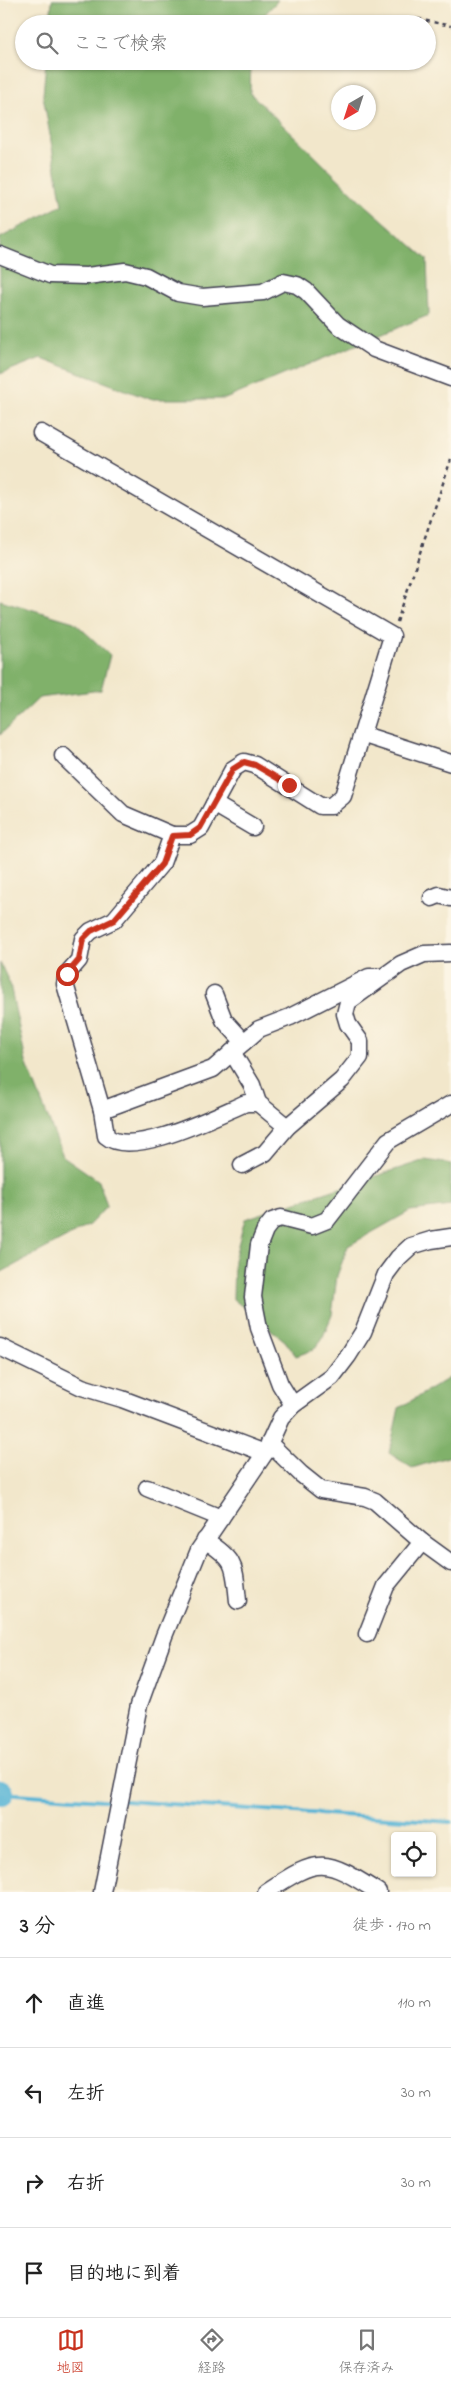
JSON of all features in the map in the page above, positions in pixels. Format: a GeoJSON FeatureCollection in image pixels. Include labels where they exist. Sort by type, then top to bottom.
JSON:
{"type":"FeatureCollection","features":[{"type":"Feature","properties":{"kind":"street"},"geometry":{"type":"LineString","coordinates":[[0,255],[50,275],[87,276],[125,271],[146,276],[178,293],[202,298],[263,292],[284,282],[297,285],[306,291],[338,325],[374,349],[451,378]]}},
{"type":"Feature","properties":{"kind":"street"},"geometry":{"type":"LineString","coordinates":[[41,433],[392,636],[364,735],[344,796],[331,806],[320,806],[255,765],[244,762],[233,769],[200,828],[190,835],[172,836],[123,814],[63,756]]}},
{"type":"Feature","properties":{"kind":"street"},"geometry":{"type":"LineString","coordinates":[[364,735],[451,763]]}},
{"type":"Feature","properties":{"kind":"street"},"geometry":{"type":"LineString","coordinates":[[214,804],[253,827]]}},
{"type":"Feature","properties":{"kind":"street"},"geometry":{"type":"LineString","coordinates":[[172,836],[162,864],[114,920],[91,931],[83,939],[79,960],[67,974],[65,984],[102,1110],[106,1136],[110,1140],[140,1142],[157,1140],[246,1103],[258,1103]]}},
{"type":"Feature","properties":{"kind":"street"},"geometry":{"type":"LineString","coordinates":[[432,898],[439,895],[451,898]]}},
{"type":"Feature","properties":{"kind":"street"},"geometry":{"type":"LineString","coordinates":[[242,1165],[265,1153],[287,1127],[342,1080],[360,1057],[360,1041],[348,1024],[345,1014],[348,1002],[401,964],[424,954],[451,953]]}},
{"type":"Feature","properties":{"kind":"street"},"geometry":{"type":"LineString","coordinates":[[102,1110],[214,1069],[259,1029],[369,977],[382,977]]}},
{"type":"Feature","properties":{"kind":"street"},"geometry":{"type":"LineString","coordinates":[[214,994],[224,1020],[238,1047],[258,1103],[287,1127]]}},
{"type":"Feature","properties":{"kind":"street"},"geometry":{"type":"LineString","coordinates":[[293,1405],[280,1384],[259,1328],[252,1297],[259,1245],[265,1230],[272,1221],[281,1218],[312,1226],[327,1220],[388,1141],[451,1104]]}},
{"type":"Feature","properties":{"kind":"street"},"geometry":{"type":"LineString","coordinates":[[102,1892],[139,1705],[164,1636],[199,1550],[267,1448],[281,1418],[293,1405],[332,1377],[348,1356],[363,1332],[386,1274],[398,1258],[411,1246],[431,1240],[451,1238]]}},
{"type":"Feature","properties":{"kind":"street"},"geometry":{"type":"LineString","coordinates":[[0,1347],[82,1387],[122,1398],[267,1448],[321,1490],[365,1496],[375,1501],[422,1542],[451,1563]]}},
{"type":"Feature","properties":{"kind":"street"},"geometry":{"type":"LineString","coordinates":[[147,1488],[221,1518]]}},
{"type":"Feature","properties":{"kind":"street"},"geometry":{"type":"LineString","coordinates":[[205,1540],[227,1554],[235,1570],[238,1601]]}},
{"type":"Feature","properties":{"kind":"street"},"geometry":{"type":"LineString","coordinates":[[366,1634],[386,1586],[422,1542]]}},
{"type":"Feature","properties":{"kind":"street"},"geometry":{"type":"LineString","coordinates":[[266,1892],[296,1872],[313,1866],[328,1866],[347,1872],[378,1892]]}},
{"type":"Feature","properties":{"kind":"path"},"geometry":{"type":"LineString","coordinates":[[436,23],[451,26]]}},
{"type":"Feature","properties":{"kind":"path"},"geometry":{"type":"LineString","coordinates":[[392,636],[451,460]]}},
{"type":"Feature","properties":{"kind":"green space"},"geometry":{"type":"Polygon","coordinates":[[[52,0],[278,0],[264,15],[51,15],[52,0]]]}},
{"type":"Feature","properties":{"kind":"green space"},"geometry":{"type":"Polygon","coordinates":[[[45,70],[251,70],[250,93],[360,200],[427,259],[429,315],[225,399],[149,399],[41,358],[0,374],[0,238],[62,205],[43,95],[45,70]]]}},
{"type":"Feature","properties":{"kind":"green space"},"geometry":{"type":"Polygon","coordinates":[[[0,600],[74,622],[110,655],[101,690],[39,698],[0,735],[0,600]]]}},
{"type":"Feature","properties":{"kind":"green space"},"geometry":{"type":"Polygon","coordinates":[[[0,963],[10,984],[26,1062],[63,1156],[99,1181],[107,1206],[89,1225],[0,1273],[0,963]]]}},
{"type":"Feature","properties":{"kind":"green space"},"geometry":{"type":"Polygon","coordinates":[[[425,1160],[451,1164],[451,1206],[410,1211],[348,1246],[337,1276],[332,1315],[322,1339],[313,1350],[296,1356],[285,1341],[233,1299],[234,1260],[245,1219],[425,1160]]]}},
{"type":"Feature","properties":{"kind":"green space"},"geometry":{"type":"Polygon","coordinates":[[[451,1377],[451,1456],[412,1468],[389,1453],[399,1408],[451,1377]]]}},
{"type":"Feature","properties":{"kind":"waterway"},"geometry":{"type":"LineString","coordinates":[[2,1793],[117,1801]]}},
{"type":"Feature","properties":{"kind":"waterway"},"geometry":{"type":"LineString","coordinates":[[124,1801],[451,1822]]}},
{"type":"Feature","properties":{"kind":"route"},"geometry":{"type":"LineString","coordinates":[[67,974],[79,960],[83,939],[91,931],[114,920],[162,864],[172,836],[190,835],[200,828],[233,769],[244,762],[255,765],[289,785]]}}]}
